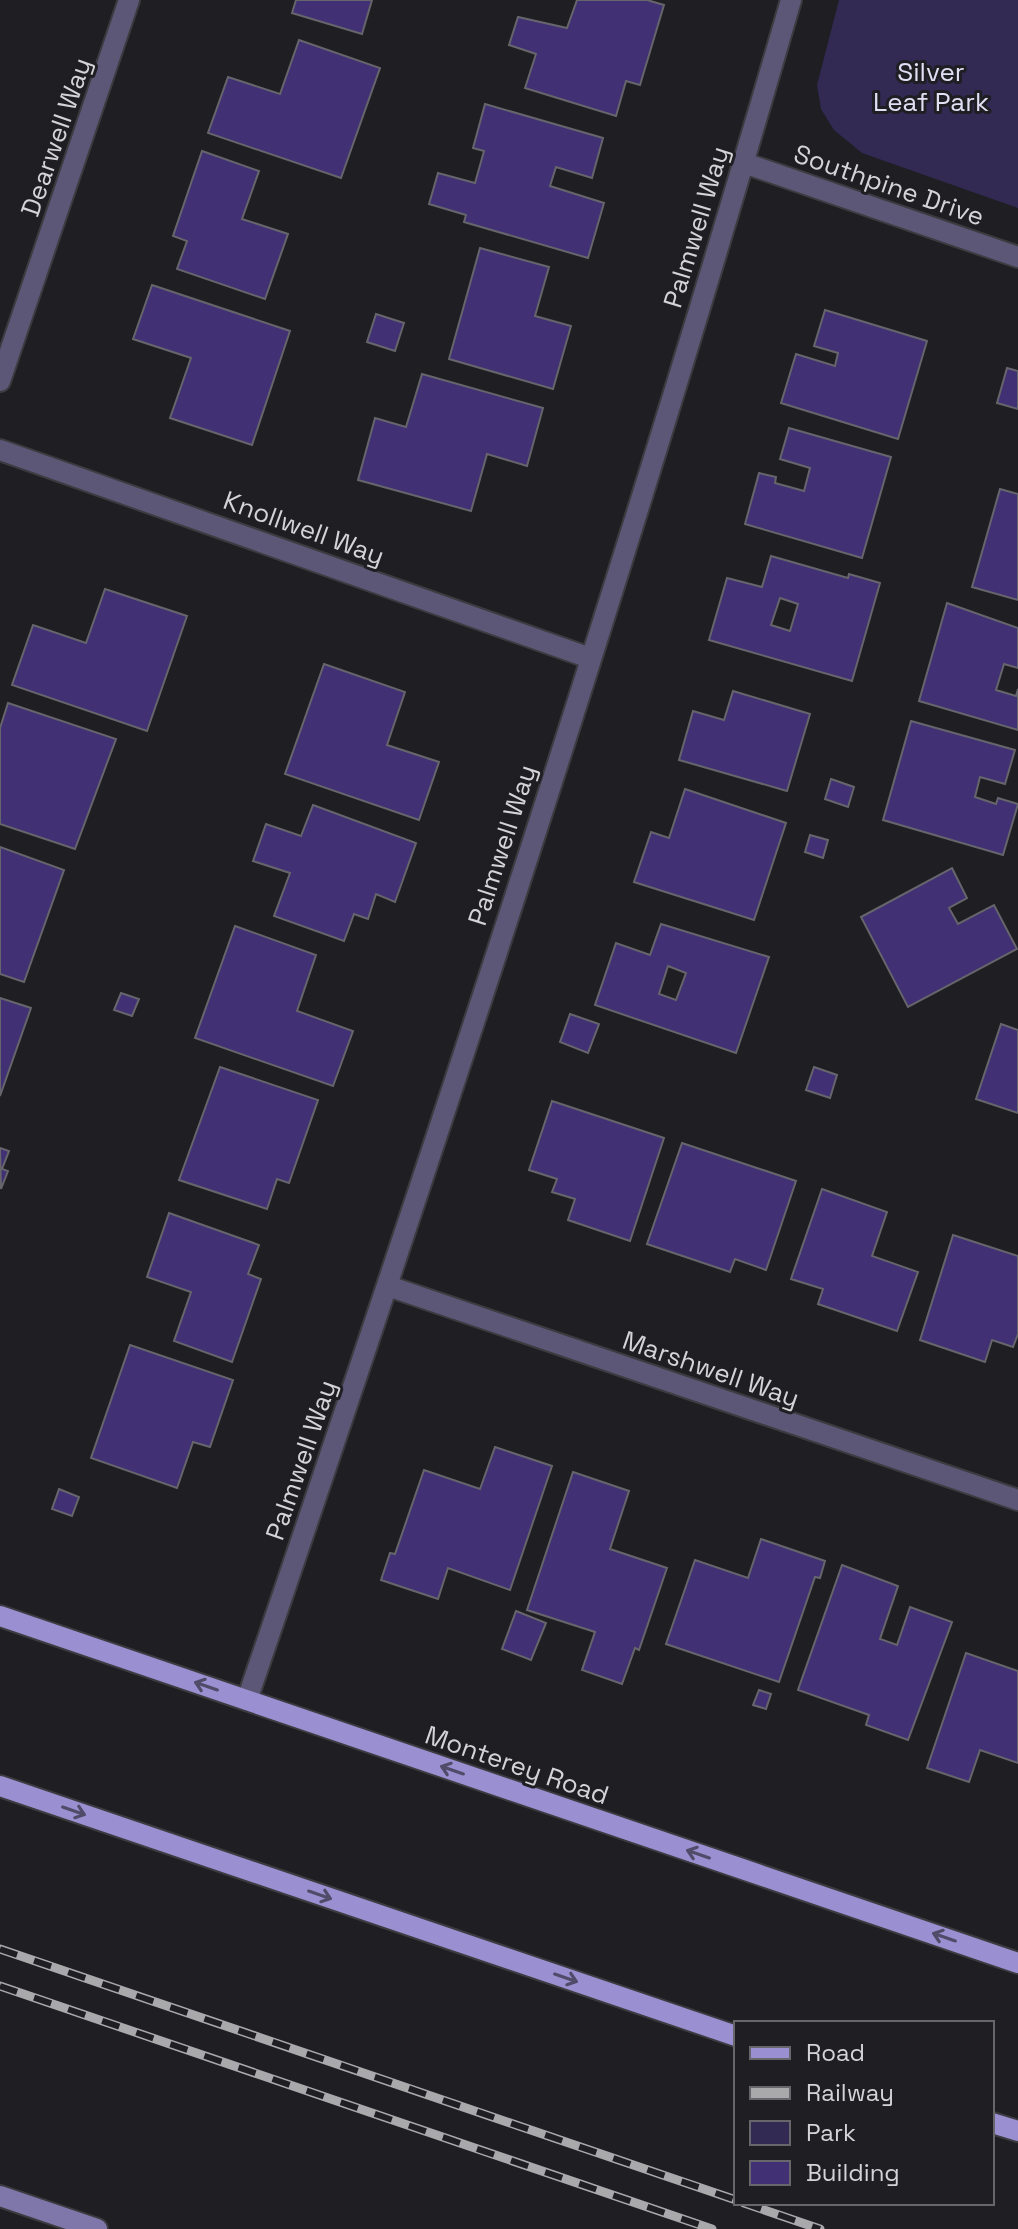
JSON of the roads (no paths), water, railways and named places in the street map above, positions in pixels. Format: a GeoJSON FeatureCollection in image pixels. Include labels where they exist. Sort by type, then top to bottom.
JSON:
{"type":"FeatureCollection","features":[{"type":"Feature","properties":{"kind":"main road","name":"Monterey Road"},"geometry":{"type":"LineString","coordinates":[[0,1616],[1018,1963]]}},
{"type":"Feature","properties":{"kind":"main road"},"geometry":{"type":"LineString","coordinates":[[0,1786],[734,2035]]}},
{"type":"Feature","properties":{"kind":"main road"},"geometry":{"type":"LineString","coordinates":[[994,2124],[1018,2131]]}},
{"type":"Feature","properties":{"kind":"main road"},"geometry":{"type":"LineString","coordinates":[[0,2196],[97,2229]]}},
{"type":"Feature","properties":{"kind":"street","name":"Dearwell Way"},"geometry":{"type":"LineString","coordinates":[[0,381],[129,0]]}},
{"type":"Feature","properties":{"kind":"street","name":"Palmwell Way"},"geometry":{"type":"LineString","coordinates":[[247,1700],[388,1286],[590,658],[744,163],[791,0]]}},
{"type":"Feature","properties":{"kind":"street","name":"Southpine Drive"},"geometry":{"type":"LineString","coordinates":[[744,163],[1018,257]]}},
{"type":"Feature","properties":{"kind":"street","name":"Knollwell Way"},"geometry":{"type":"LineString","coordinates":[[0,450],[590,658]]}},
{"type":"Feature","properties":{"kind":"street","name":"Marshwell Way"},"geometry":{"type":"LineString","coordinates":[[388,1286],[1018,1500]]}},
{"type":"Feature","properties":{"kind":"railway"},"geometry":{"type":"LineString","coordinates":[[0,1949],[734,2199]]}},
{"type":"Feature","properties":{"kind":"railway"},"geometry":{"type":"LineString","coordinates":[[0,1986],[712,2229]]}},
{"type":"Feature","properties":{"kind":"railway"},"geometry":{"type":"LineString","coordinates":[[750,2205],[820,2229]]}},
{"type":"Feature","properties":{"kind":"park label","name":"Silver Leaf Park"},"geometry":{"type":"Point","coordinates":[931,87]}}]}
